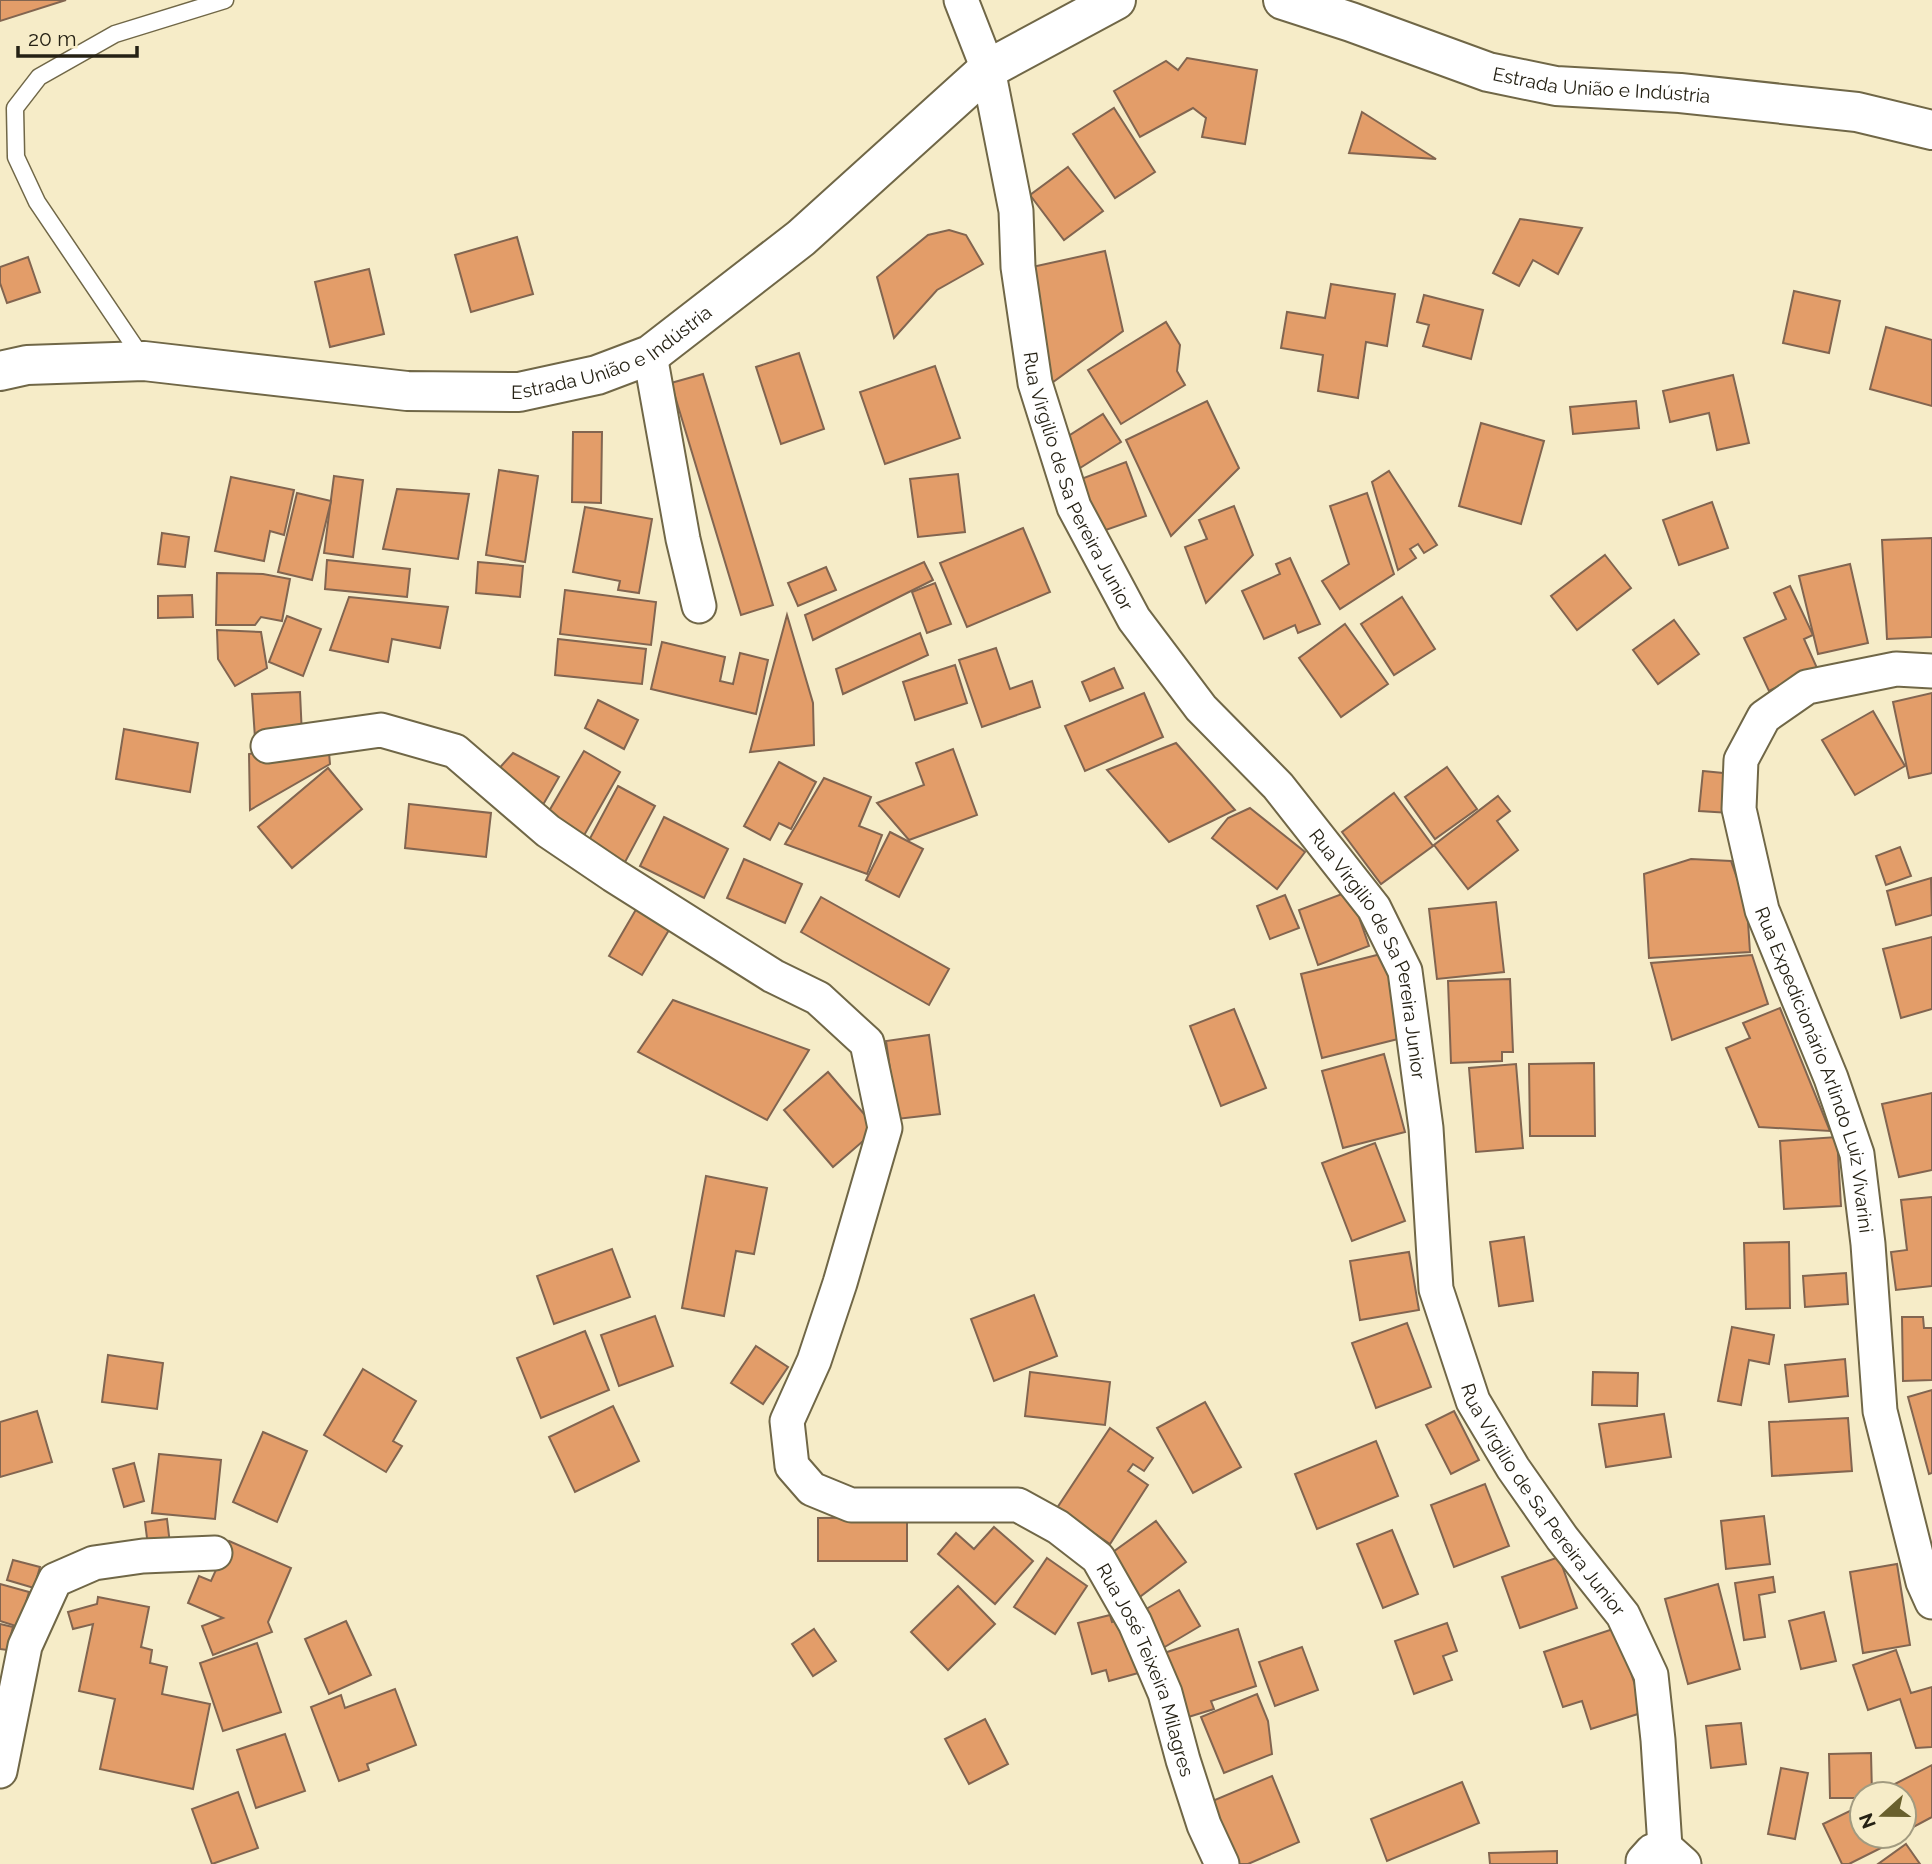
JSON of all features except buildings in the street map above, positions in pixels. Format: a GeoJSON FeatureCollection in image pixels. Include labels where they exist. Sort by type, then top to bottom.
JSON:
{"type":"FeatureCollection","features":[{"type":"Feature","properties":{"kind":"main road","name":"Estrada União e Indústria"},"geometry":{"type":"LineString","coordinates":[[0,371],[26,365],[144,361],[407,391],[519,392],[597,375],[650,355],[801,238],[988,69],[1116,0]]}},
{"type":"Feature","properties":{"kind":"main road","name":"Estrada União e Indústria"},"geometry":{"type":"LineString","coordinates":[[1283,0],[1488,72],[1556,86],[1680,93],[1857,112],[1932,130]]}},
{"type":"Feature","properties":{"kind":"street","name":"Rua Virgilio de Sa Pereira Junior"},"geometry":{"type":"LineString","coordinates":[[961,0],[988,69],[1016,211],[1018,267],[1035,383],[1074,506],[1134,619],[1201,708],[1278,786],[1374,908],[1405,971],[1426,1128],[1436,1289],[1473,1401],[1513,1468],[1555,1528],[1623,1615],[1651,1675],[1658,1740],[1664,1858]]}},
{"type":"Feature","properties":{"kind":"street"},"geometry":{"type":"LineString","coordinates":[[650,355],[683,539],[699,606]]}},
{"type":"Feature","properties":{"kind":"street","name":"Rua Expedicionário Arlindo Luiz Vivarini"},"geometry":{"type":"LineString","coordinates":[[1932,671],[1896,669],[1807,687],[1764,717],[1741,760],[1739,809],[1762,910],[1831,1078],[1857,1154],[1868,1244],[1881,1411],[1923,1582],[1932,1602]]}},
{"type":"Feature","properties":{"kind":"street","name":"Rua José Teixeira Milagres"},"geometry":{"type":"LineString","coordinates":[[268,746],[381,730],[455,751],[548,831],[773,976],[818,998],[867,1043],[885,1128],[823,1335],[787,1421],[792,1466],[812,1489],[851,1505],[1018,1505],[1058,1527],[1098,1558],[1135,1623],[1165,1693],[1204,1825],[1222,1864]]}},
{"type":"Feature","properties":{"kind":"street"},"geometry":{"type":"LineString","coordinates":[[0,1771],[25,1646],[55,1580],[94,1563],[143,1556],[215,1553]]}},
{"type":"Feature","properties":{"kind":"lane"},"geometry":{"type":"LineString","coordinates":[[144,361],[37,202],[16,158],[15,108],[39,77],[115,34],[225,0]]}}]}
